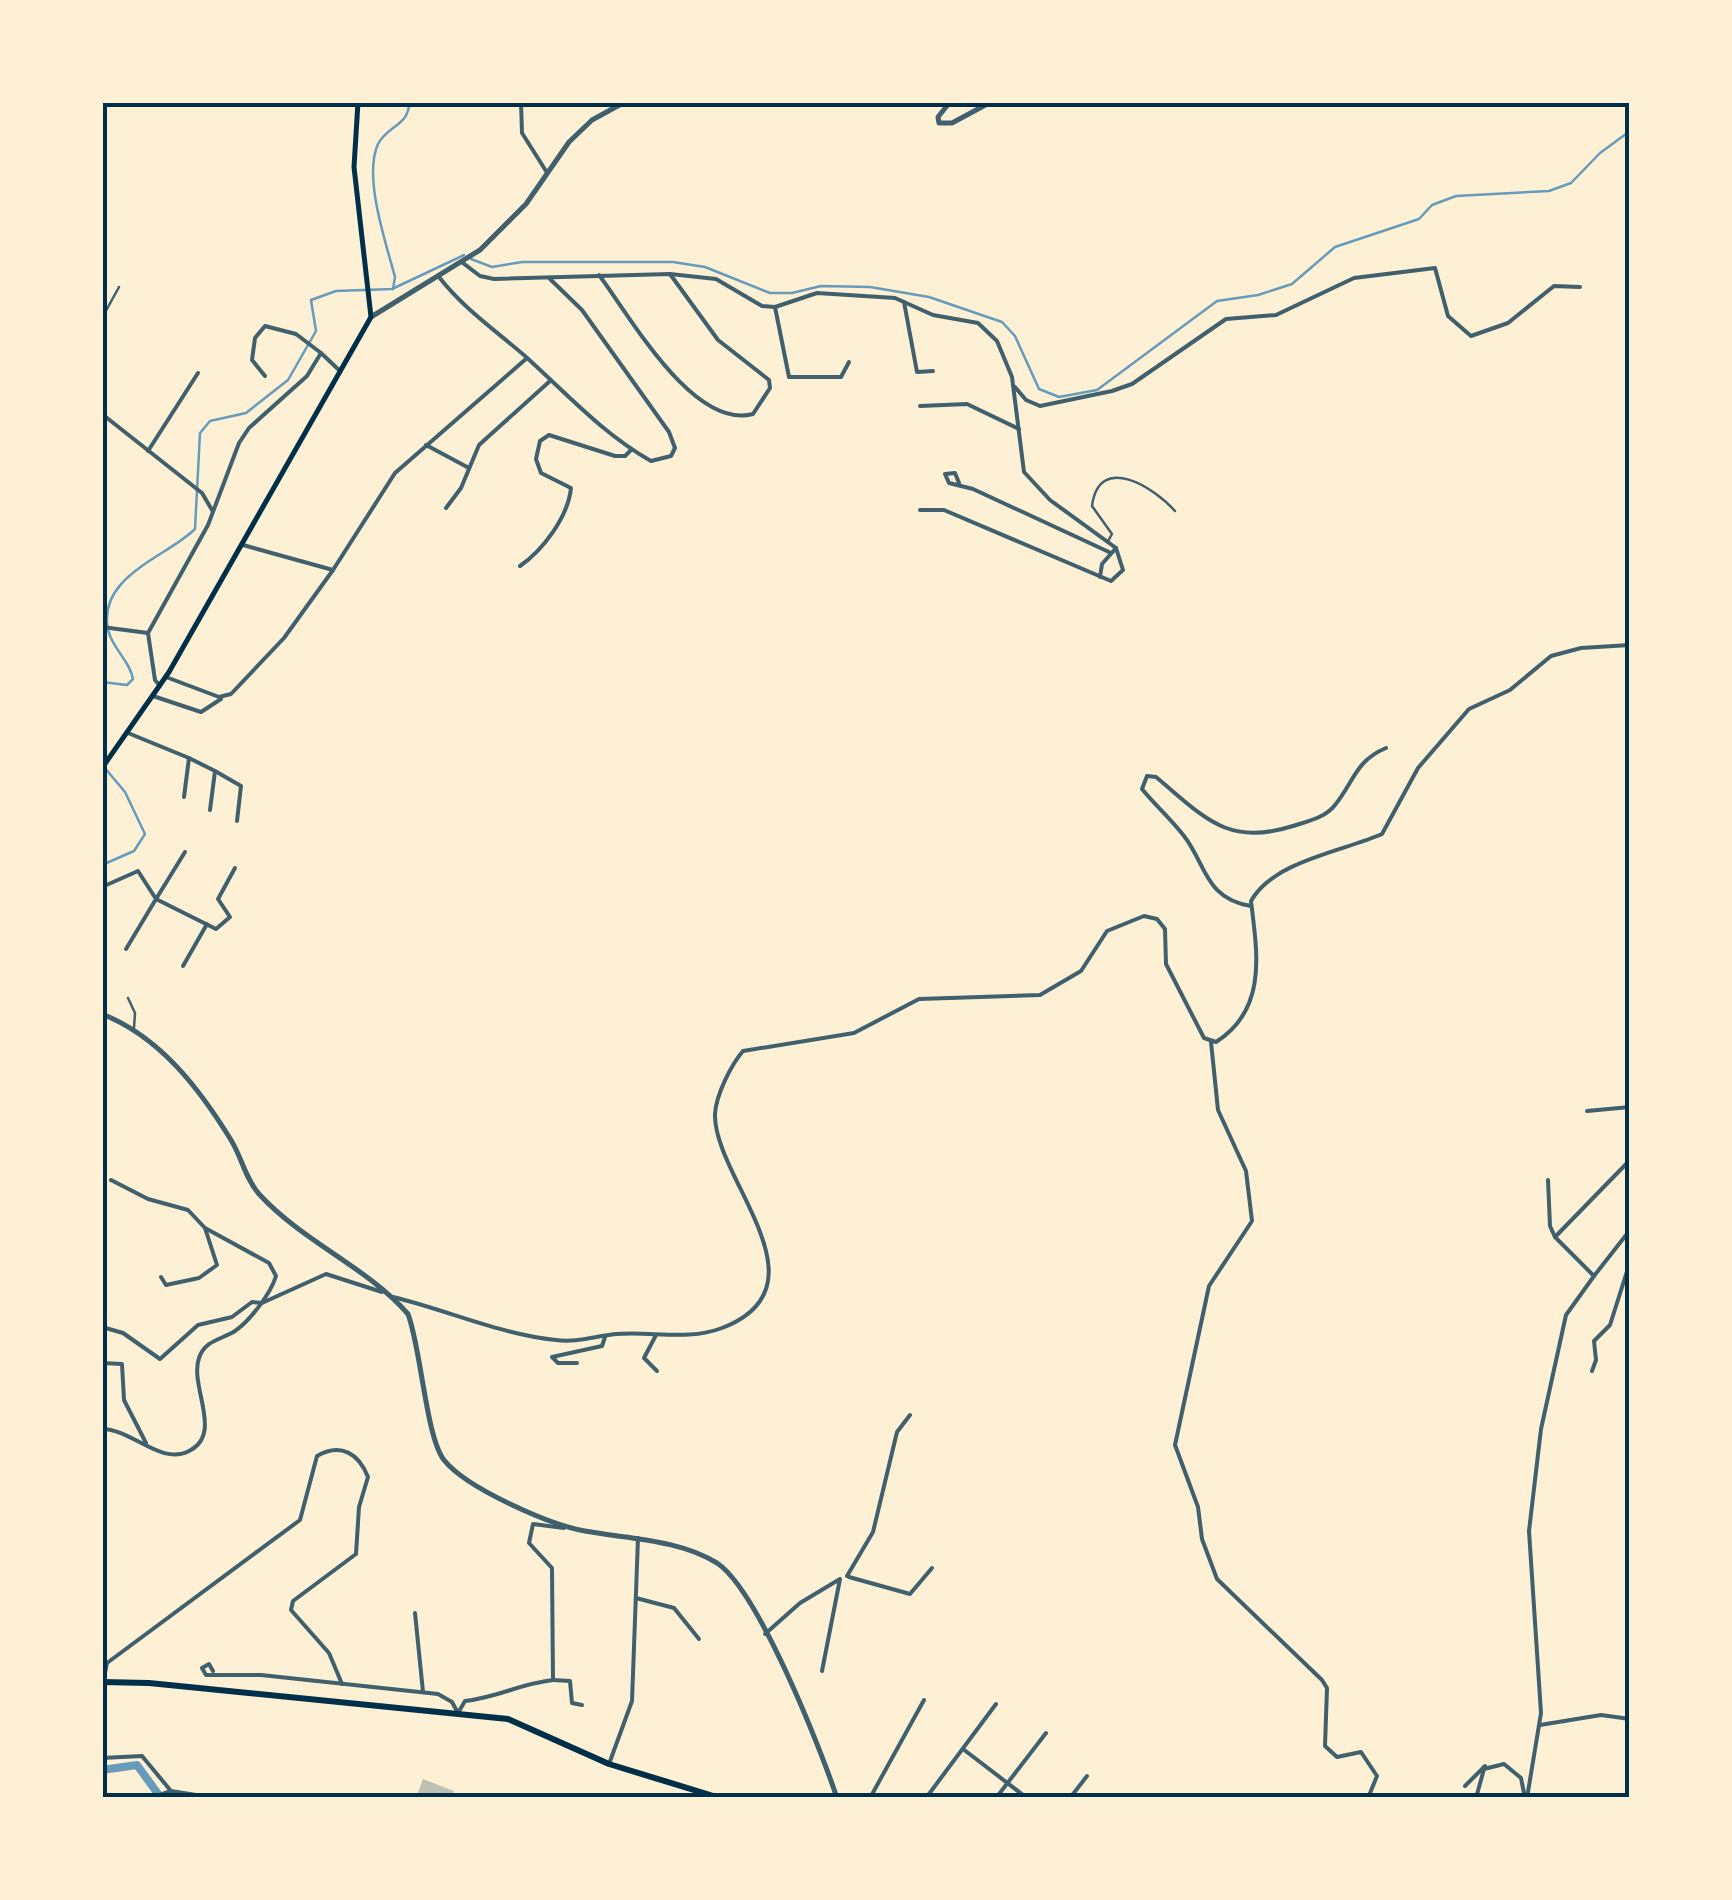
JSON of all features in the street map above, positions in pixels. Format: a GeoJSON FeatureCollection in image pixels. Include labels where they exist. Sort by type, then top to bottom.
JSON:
{"type":"FeatureCollection","features":[{"type":"Feature","properties":{"kind":"main road"},"geometry":{"type":"LineString","coordinates":[[102,768],[166,677],[371,317],[354,167],[358,102]]}},
{"type":"Feature","properties":{"kind":"main road"},"geometry":{"type":"LineString","coordinates":[[103,1682],[458,1713],[521,1723],[610,1764],[720,1798]]}},
{"type":"Feature","properties":{"kind":"street"},"geometry":{"type":"LineString","coordinates":[[521,102],[522,133],[546,171]]}},
{"type":"Feature","properties":{"kind":"street"},"geometry":{"type":"LineString","coordinates":[[371,317],[473,256],[526,204],[546,171],[592,120],[625,102]]}},
{"type":"Feature","properties":{"kind":"street"},"geometry":{"type":"LineString","coordinates":[[950,102],[938,123],[952,123],[991,102]]}},
{"type":"Feature","properties":{"kind":"street"},"geometry":{"type":"LineString","coordinates":[[464,262],[480,276],[494,279],[599,274],[670,274],[716,279],[762,306],[775,308],[817,293],[904,302],[989,330],[1015,388],[1026,400],[1040,406],[1132,384],[1226,319],[1276,315],[1354,278],[1435,268],[1448,316],[1471,336],[1508,323],[1554,286],[1580,287]]}},
{"type":"Feature","properties":{"kind":"street"},"geometry":{"type":"LineString","coordinates":[[599,274],[675,379],[726,415],[753,414],[770,388],[769,380],[718,340],[670,274]]}},
{"type":"Feature","properties":{"kind":"street"},"geometry":{"type":"LineString","coordinates":[[439,277],[460,304],[526,358],[607,434],[652,461],[663,461],[675,448],[669,432],[601,335],[550,279]]}},
{"type":"Feature","properties":{"kind":"street"},"geometry":{"type":"LineString","coordinates":[[904,302],[917,372],[933,372]]}},
{"type":"Feature","properties":{"kind":"street"},"geometry":{"type":"LineString","coordinates":[[775,308],[788,377],[841,377],[849,362]]}},
{"type":"Feature","properties":{"kind":"street"},"geometry":{"type":"LineString","coordinates":[[265,376],[252,360],[255,338],[265,326],[310,343],[342,373]]}},
{"type":"Feature","properties":{"kind":"street"},"geometry":{"type":"LineString","coordinates":[[160,686],[155,680],[148,633],[208,525],[249,428],[307,376],[322,353]]}},
{"type":"Feature","properties":{"kind":"street"},"geometry":{"type":"LineString","coordinates":[[153,696],[201,712],[227,694],[284,638],[334,570],[395,473],[526,358]]}},
{"type":"Feature","properties":{"kind":"street"},"geometry":{"type":"LineString","coordinates":[[148,451],[198,373]]}},
{"type":"Feature","properties":{"kind":"street"},"geometry":{"type":"LineString","coordinates":[[446,508],[479,446],[550,382]]}},
{"type":"Feature","properties":{"kind":"street"},"geometry":{"type":"LineString","coordinates":[[920,510],[944,510],[1111,581],[1123,570],[1116,548],[1050,500],[1024,472],[1015,388]]}},
{"type":"Feature","properties":{"kind":"street"},"geometry":{"type":"LineString","coordinates":[[920,406],[967,404],[1019,429]]}},
{"type":"Feature","properties":{"kind":"street"},"geometry":{"type":"LineString","coordinates":[[102,414],[200,491],[212,510]]}},
{"type":"Feature","properties":{"kind":"street"},"geometry":{"type":"LineString","coordinates":[[520,566],[540,552],[570,499],[571,488],[540,473],[536,459],[540,440],[549,436],[616,456],[625,456],[631,450]]}},
{"type":"Feature","properties":{"kind":"street"},"geometry":{"type":"LineString","coordinates":[[426,445],[470,468]]}},
{"type":"Feature","properties":{"kind":"street"},"geometry":{"type":"LineString","coordinates":[[958,482],[1109,552]]}},
{"type":"Feature","properties":{"kind":"street"},"geometry":{"type":"LineString","coordinates":[[242,545],[334,570]]}},
{"type":"Feature","properties":{"kind":"street"},"geometry":{"type":"LineString","coordinates":[[1100,576],[1109,552],[1116,548]]}},
{"type":"Feature","properties":{"kind":"street"},"geometry":{"type":"LineString","coordinates":[[103,627],[148,633]]}},
{"type":"Feature","properties":{"kind":"street"},"geometry":{"type":"LineString","coordinates":[[1211,1042],[1229,1032],[1252,1002],[1258,941],[1251,906],[1253,896],[1267,882],[1382,834],[1418,768],[1469,709],[1510,690],[1551,656],[1580,648],[1630,646]]}},
{"type":"Feature","properties":{"kind":"street"},"geometry":{"type":"LineString","coordinates":[[166,677],[219,697],[227,694]]}},
{"type":"Feature","properties":{"kind":"street"},"geometry":{"type":"LineString","coordinates":[[128,733],[189,758],[241,786],[237,822]]}},
{"type":"Feature","properties":{"kind":"street"},"geometry":{"type":"LineString","coordinates":[[1251,906],[1234,902],[1210,883],[1198,868],[1189,842],[1142,789],[1143,782],[1156,776],[1184,802],[1226,828],[1256,836],[1327,812],[1356,768],[1386,748]]}},
{"type":"Feature","properties":{"kind":"street"},"geometry":{"type":"LineString","coordinates":[[184,797],[189,758]]}},
{"type":"Feature","properties":{"kind":"street"},"geometry":{"type":"LineString","coordinates":[[210,810],[215,771]]}},
{"type":"Feature","properties":{"kind":"street"},"geometry":{"type":"LineString","coordinates":[[126,949],[185,852]]}},
{"type":"Feature","properties":{"kind":"street"},"geometry":{"type":"LineString","coordinates":[[102,887],[138,871],[156,898],[220,928],[230,916],[218,899],[234,868]]}},
{"type":"Feature","properties":{"kind":"street"},"geometry":{"type":"LineString","coordinates":[[102,1327],[123,1333],[160,1359],[198,1325],[232,1318],[252,1302],[258,1303],[326,1274],[440,1314],[553,1340],[690,1335],[724,1328],[756,1306],[762,1295],[767,1261],[762,1231],[716,1120],[717,1104],[743,1051],[854,1033],[919,999],[1040,994],[1080,972],[1097,939],[1107,931],[1144,916],[1157,919],[1165,929],[1166,964],[1194,1022],[1211,1042],[1218,1110],[1246,1172],[1252,1221],[1209,1286],[1175,1445],[1217,1579],[1322,1680],[1327,1688],[1325,1746],[1336,1757],[1361,1752],[1368,1756],[1377,1776],[1368,1798]]}},
{"type":"Feature","properties":{"kind":"street"},"geometry":{"type":"LineString","coordinates":[[183,966],[207,924]]}},
{"type":"Feature","properties":{"kind":"street"},"geometry":{"type":"LineString","coordinates":[[102,1014],[134,1028],[160,1049],[232,1142],[255,1190],[273,1208],[327,1254],[390,1295],[412,1326],[438,1448],[445,1461],[482,1488],[574,1528]]}},
{"type":"Feature","properties":{"kind":"street"},"geometry":{"type":"LineString","coordinates":[[1587,1110],[1630,1107]]}},
{"type":"Feature","properties":{"kind":"street"},"geometry":{"type":"LineString","coordinates":[[1555,1237],[1630,1160]]}},
{"type":"Feature","properties":{"kind":"street"},"geometry":{"type":"LineString","coordinates":[[102,1429],[122,1431],[164,1454],[191,1451],[202,1440],[206,1425],[197,1375],[199,1358],[208,1343],[237,1330],[276,1280],[272,1268],[205,1228],[188,1210],[148,1199],[112,1180]]}},
{"type":"Feature","properties":{"kind":"street"},"geometry":{"type":"LineString","coordinates":[[1548,1180],[1550,1226],[1555,1237],[1594,1276]]}},
{"type":"Feature","properties":{"kind":"street"},"geometry":{"type":"LineString","coordinates":[[160,1277],[166,1286],[210,1274],[217,1264],[205,1228]]}},
{"type":"Feature","properties":{"kind":"street"},"geometry":{"type":"LineString","coordinates":[[1526,1798],[1540,1725],[1529,1531],[1541,1430],[1566,1315],[1630,1230]]}},
{"type":"Feature","properties":{"kind":"street"},"geometry":{"type":"LineString","coordinates":[[1622,1241],[1630,1242]]}},
{"type":"Feature","properties":{"kind":"street"},"geometry":{"type":"LineString","coordinates":[[1592,1371],[1594,1341],[1610,1325],[1630,1262]]}},
{"type":"Feature","properties":{"kind":"street"},"geometry":{"type":"LineString","coordinates":[[656,1335],[644,1358],[657,1371]]}},
{"type":"Feature","properties":{"kind":"street"},"geometry":{"type":"LineString","coordinates":[[577,1362],[558,1363],[552,1356],[602,1346],[605,1337]]}},
{"type":"Feature","properties":{"kind":"street"},"geometry":{"type":"LineString","coordinates":[[102,1362],[122,1364],[124,1400],[146,1444]]}},
{"type":"Feature","properties":{"kind":"street"},"geometry":{"type":"LineString","coordinates":[[765,1634],[800,1603],[847,1576],[873,1532],[897,1432],[910,1416]]}},
{"type":"Feature","properties":{"kind":"street"},"geometry":{"type":"LineString","coordinates":[[103,1682],[107,1663],[300,1520],[318,1456],[345,1450],[355,1454],[368,1477],[359,1507],[356,1554],[293,1601],[291,1610],[329,1652],[342,1684]]}},
{"type":"Feature","properties":{"kind":"street"},"geometry":{"type":"LineString","coordinates":[[553,1680],[552,1568],[528,1543],[533,1524],[638,1538],[718,1564],[743,1592],[765,1634],[837,1798]]}},
{"type":"Feature","properties":{"kind":"street"},"geometry":{"type":"LineString","coordinates":[[610,1764],[632,1701],[638,1538]]}},
{"type":"Feature","properties":{"kind":"street"},"geometry":{"type":"LineString","coordinates":[[847,1576],[910,1594],[932,1568]]}},
{"type":"Feature","properties":{"kind":"street"},"geometry":{"type":"LineString","coordinates":[[822,1670],[840,1579]]}},
{"type":"Feature","properties":{"kind":"street"},"geometry":{"type":"LineString","coordinates":[[636,1598],[674,1608],[699,1639]]}},
{"type":"Feature","properties":{"kind":"street"},"geometry":{"type":"LineString","coordinates":[[415,1612],[423,1692]]}},
{"type":"Feature","properties":{"kind":"street"},"geometry":{"type":"LineString","coordinates":[[212,1671],[423,1692],[446,1698],[458,1713],[465,1701],[492,1700],[525,1682],[553,1680],[570,1682],[572,1703],[582,1705]]}},
{"type":"Feature","properties":{"kind":"street"},"geometry":{"type":"LineString","coordinates":[[870,1798],[924,1700]]}},
{"type":"Feature","properties":{"kind":"street"},"geometry":{"type":"LineString","coordinates":[[926,1798],[996,1704]]}},
{"type":"Feature","properties":{"kind":"street"},"geometry":{"type":"LineString","coordinates":[[1540,1725],[1601,1715],[1630,1719]]}},
{"type":"Feature","properties":{"kind":"street"},"geometry":{"type":"LineString","coordinates":[[996,1798],[1046,1733]]}},
{"type":"Feature","properties":{"kind":"street"},"geometry":{"type":"LineString","coordinates":[[964,1749],[1028,1798]]}},
{"type":"Feature","properties":{"kind":"street"},"geometry":{"type":"LineString","coordinates":[[102,1758],[142,1756],[171,1792]]}},
{"type":"Feature","properties":{"kind":"street"},"geometry":{"type":"LineString","coordinates":[[1465,1786],[1480,1766],[1504,1764],[1516,1772],[1526,1798]]}},
{"type":"Feature","properties":{"kind":"street"},"geometry":{"type":"LineString","coordinates":[[1476,1798],[1490,1765]]}},
{"type":"Feature","properties":{"kind":"street"},"geometry":{"type":"LineString","coordinates":[[1070,1798],[1087,1776]]}},
{"type":"Feature","properties":{"kind":"street"},"geometry":{"type":"LineString","coordinates":[[150,1798],[171,1792],[214,1798]]}},
{"type":"Feature","properties":{"kind":"lane"},"geometry":{"type":"LineString","coordinates":[[102,318],[119,288]]}},
{"type":"Feature","properties":{"kind":"lane"},"geometry":{"type":"LineString","coordinates":[[1108,542],[1112,534],[1092,506],[1097,489],[1112,478],[1132,478],[1176,511]]}},
{"type":"Feature","properties":{"kind":"lane"},"geometry":{"type":"LineString","coordinates":[[128,998],[135,1012],[134,1028]]}},
{"type":"Feature","properties":{"kind":"building"},"geometry":{"type":"Polygon","coordinates":[[[423,1779],[454,1791],[452,1798],[416,1798],[423,1779]]]}},
{"type":"Feature","properties":{"kind":"waterway"},"geometry":{"type":"LineString","coordinates":[[393,289],[395,277],[374,192],[374,158],[382,138],[406,116],[409,102]]}},
{"type":"Feature","properties":{"kind":"waterway"},"geometry":{"type":"LineString","coordinates":[[471,259],[492,267],[522,262],[673,262],[705,267],[770,293],[821,286],[870,287],[929,297],[1002,322],[1015,336],[1039,389],[1059,397],[1097,390],[1217,301],[1258,295],[1292,284],[1335,247],[1419,219],[1432,205],[1456,196],[1549,191],[1571,183],[1600,153],[1630,131]]}},
{"type":"Feature","properties":{"kind":"waterway"},"geometry":{"type":"LineString","coordinates":[[102,682],[127,685],[133,679],[108,630],[107,611],[113,595],[137,570],[195,529],[200,433],[210,421],[246,413],[288,380],[316,331],[311,300],[336,291],[392,289],[464,255]]}},
{"type":"Feature","properties":{"kind":"waterway"},"geometry":{"type":"LineString","coordinates":[[102,865],[134,851],[145,834],[125,792],[104,767]]}},
{"type":"Feature","properties":{"kind":"waterway"},"geometry":{"type":"LineString","coordinates":[[102,1770],[137,1765],[161,1798]]}}]}
